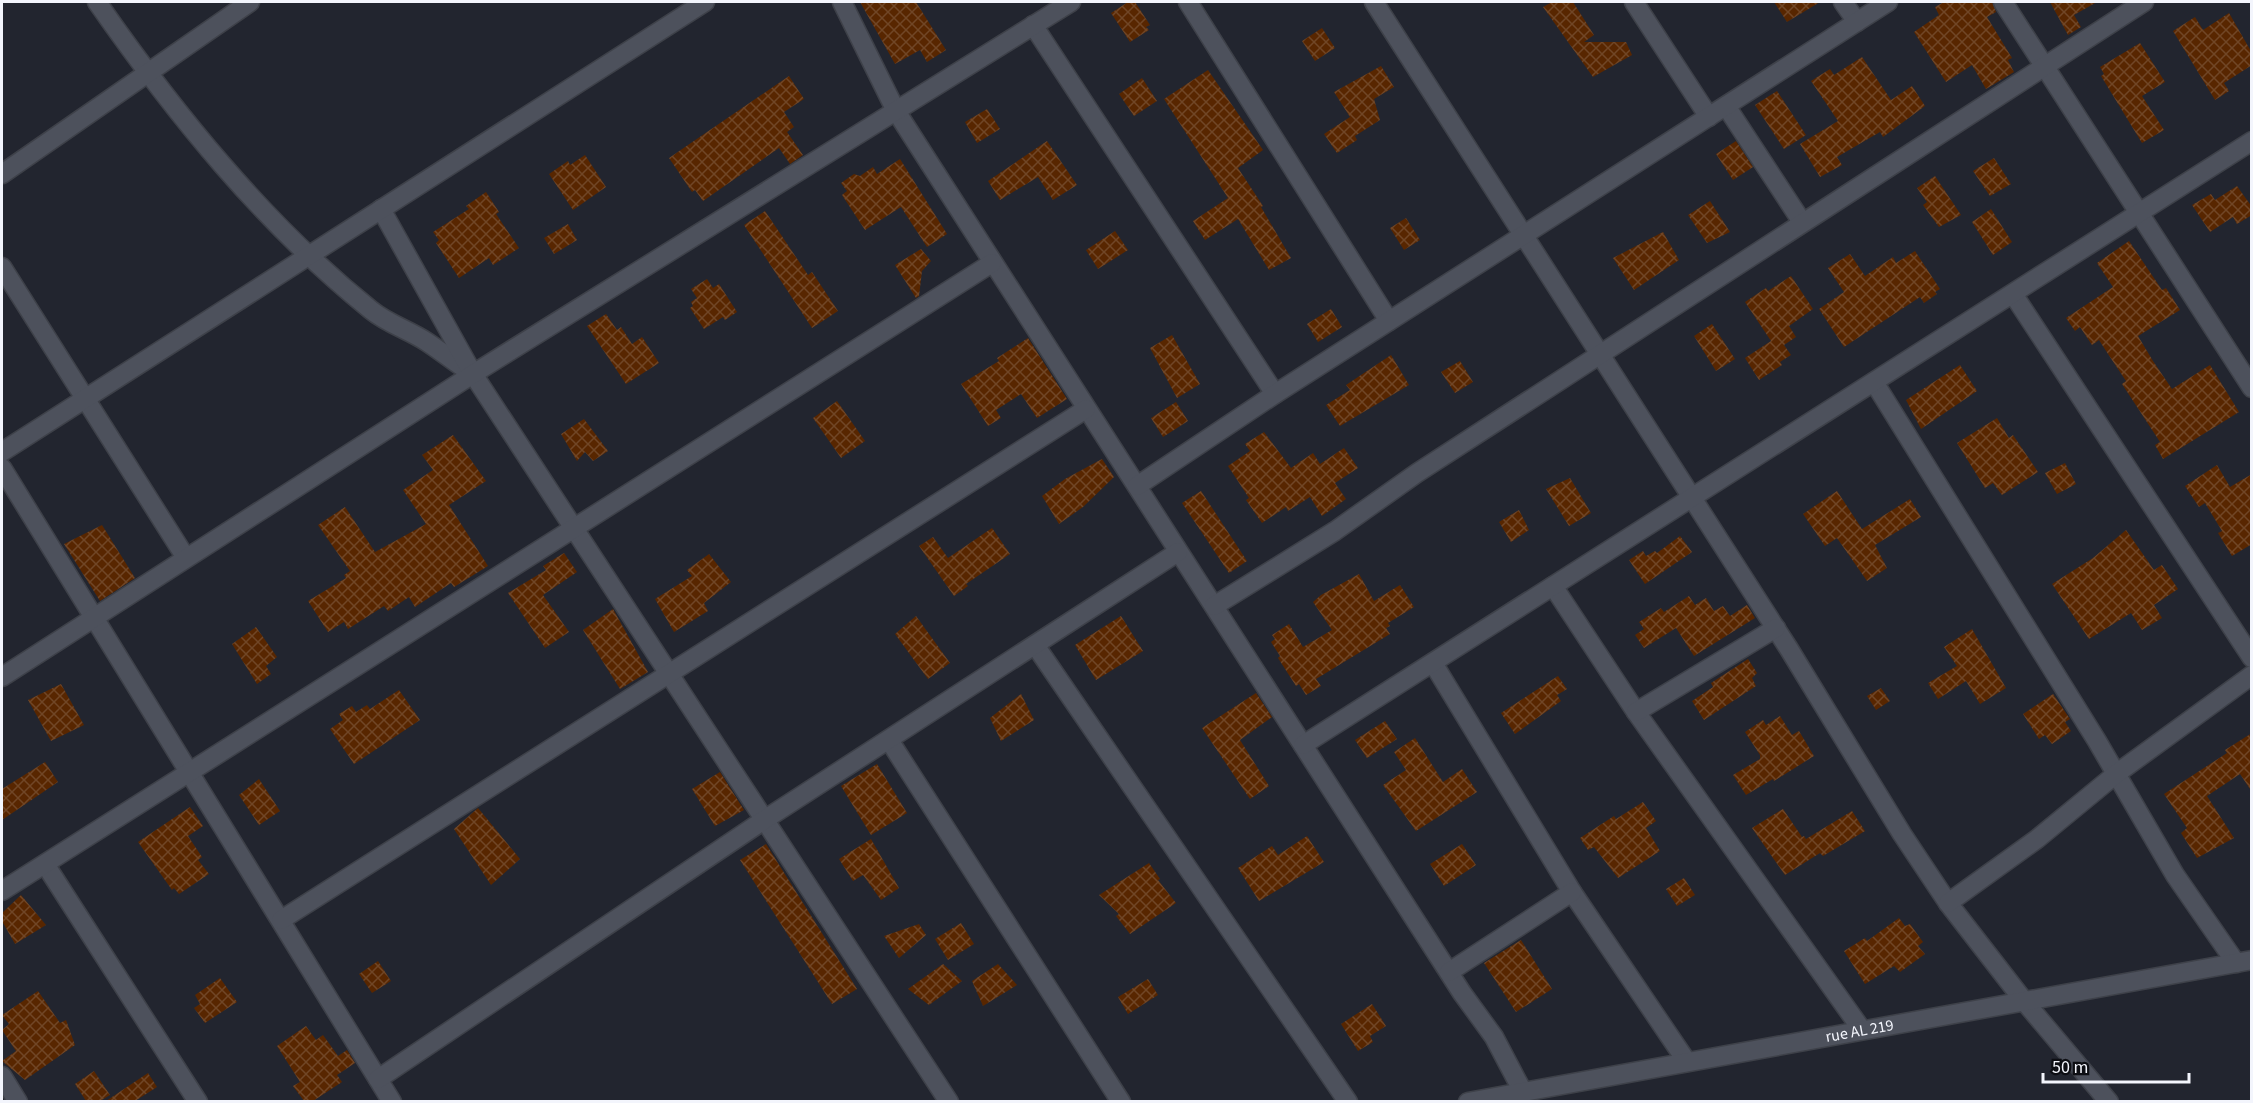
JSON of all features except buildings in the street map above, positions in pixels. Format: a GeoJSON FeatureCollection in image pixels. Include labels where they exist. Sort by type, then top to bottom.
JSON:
{"type":"FeatureCollection","features":[{"type":"Feature","properties":{"kind":"street"},"geometry":{"type":"LineString","coordinates":[[97,2],[147,73],[213,153],[309,255],[374,312],[425,340],[473,374]]}},
{"type":"Feature","properties":{"kind":"street"},"geometry":{"type":"LineString","coordinates":[[2,174],[250,2]]}},
{"type":"Feature","properties":{"kind":"street"},"geometry":{"type":"LineString","coordinates":[[2,452],[705,2]]}},
{"type":"Feature","properties":{"kind":"street"},"geometry":{"type":"LineString","coordinates":[[842,2],[896,111],[1449,972],[1494,1037],[1523,1092]]}},
{"type":"Feature","properties":{"kind":"street"},"geometry":{"type":"LineString","coordinates":[[2,677],[473,374],[1071,2]]}},
{"type":"Feature","properties":{"kind":"street"},"geometry":{"type":"LineString","coordinates":[[1188,2],[1389,321]]}},
{"type":"Feature","properties":{"kind":"street"},"geometry":{"type":"LineString","coordinates":[[1374,2],[1776,628],[1902,834],[1948,903],[2024,1001],[2109,1101]]}},
{"type":"Feature","properties":{"kind":"street"},"geometry":{"type":"LineString","coordinates":[[1634,2],[1709,117]]}},
{"type":"Feature","properties":{"kind":"street"},"geometry":{"type":"LineString","coordinates":[[1843,2],[1857,22]]}},
{"type":"Feature","properties":{"kind":"street"},"geometry":{"type":"LineString","coordinates":[[1137,486],[1275,394],[1888,2]]}},
{"type":"Feature","properties":{"kind":"street"},"geometry":{"type":"LineString","coordinates":[[2003,2],[2252,388]]}},
{"type":"Feature","properties":{"kind":"street"},"geometry":{"type":"LineString","coordinates":[[1214,606],[1335,531],[1417,473],[2144,2]]}},
{"type":"Feature","properties":{"kind":"street"},"geometry":{"type":"LineString","coordinates":[[1033,25],[1275,394]]}},
{"type":"Feature","properties":{"kind":"street"},"geometry":{"type":"LineString","coordinates":[[1726,106],[1802,222]]}},
{"type":"Feature","properties":{"kind":"street"},"geometry":{"type":"LineString","coordinates":[[1303,745],[2252,141]]}},
{"type":"Feature","properties":{"kind":"street"},"geometry":{"type":"LineString","coordinates":[[381,209],[473,374],[949,1101]]}},
{"type":"Feature","properties":{"kind":"street"},"geometry":{"type":"LineString","coordinates":[[2,891],[992,263]]}},
{"type":"Feature","properties":{"kind":"street"},"geometry":{"type":"LineString","coordinates":[[2,267],[186,558]]}},
{"type":"Feature","properties":{"kind":"street"},"geometry":{"type":"LineString","coordinates":[[2013,294],[2252,658]]}},
{"type":"Feature","properties":{"kind":"street"},"geometry":{"type":"LineString","coordinates":[[1874,382],[2116,774],[2175,875],[2244,962]]}},
{"type":"Feature","properties":{"kind":"street"},"geometry":{"type":"LineString","coordinates":[[281,920],[1086,409]]}},
{"type":"Feature","properties":{"kind":"street"},"geometry":{"type":"LineString","coordinates":[[2,468],[392,1101]]}},
{"type":"Feature","properties":{"kind":"street"},"geometry":{"type":"LineString","coordinates":[[378,1078],[764,820],[1178,552]]}},
{"type":"Feature","properties":{"kind":"street"},"geometry":{"type":"LineString","coordinates":[[1553,586],[1636,712],[1862,1030]]}},
{"type":"Feature","properties":{"kind":"street"},"geometry":{"type":"LineString","coordinates":[[1636,712],[1776,628]]}},
{"type":"Feature","properties":{"kind":"street"},"geometry":{"type":"LineString","coordinates":[[1035,645],[1348,1101]]}},
{"type":"Feature","properties":{"kind":"street"},"geometry":{"type":"LineString","coordinates":[[1432,663],[1572,892],[1687,1062]]}},
{"type":"Feature","properties":{"kind":"street"},"geometry":{"type":"LineString","coordinates":[[1948,903],[2037,839],[2116,774],[2252,675]]}},
{"type":"Feature","properties":{"kind":"street"},"geometry":{"type":"LineString","coordinates":[[889,740],[1121,1101]]}},
{"type":"Feature","properties":{"kind":"street"},"geometry":{"type":"LineString","coordinates":[[45,864],[198,1101]]}},
{"type":"Feature","properties":{"kind":"street"},"geometry":{"type":"LineString","coordinates":[[1449,972],[1572,892]]}},
{"type":"Feature","properties":{"kind":"street","name":"rue AL 219"},"geometry":{"type":"LineString","coordinates":[[1468,1101],[2244,962]]}},
{"type":"Feature","properties":{"kind":"street"},"geometry":{"type":"LineString","coordinates":[[2,1076],[18,1101]]}}]}
